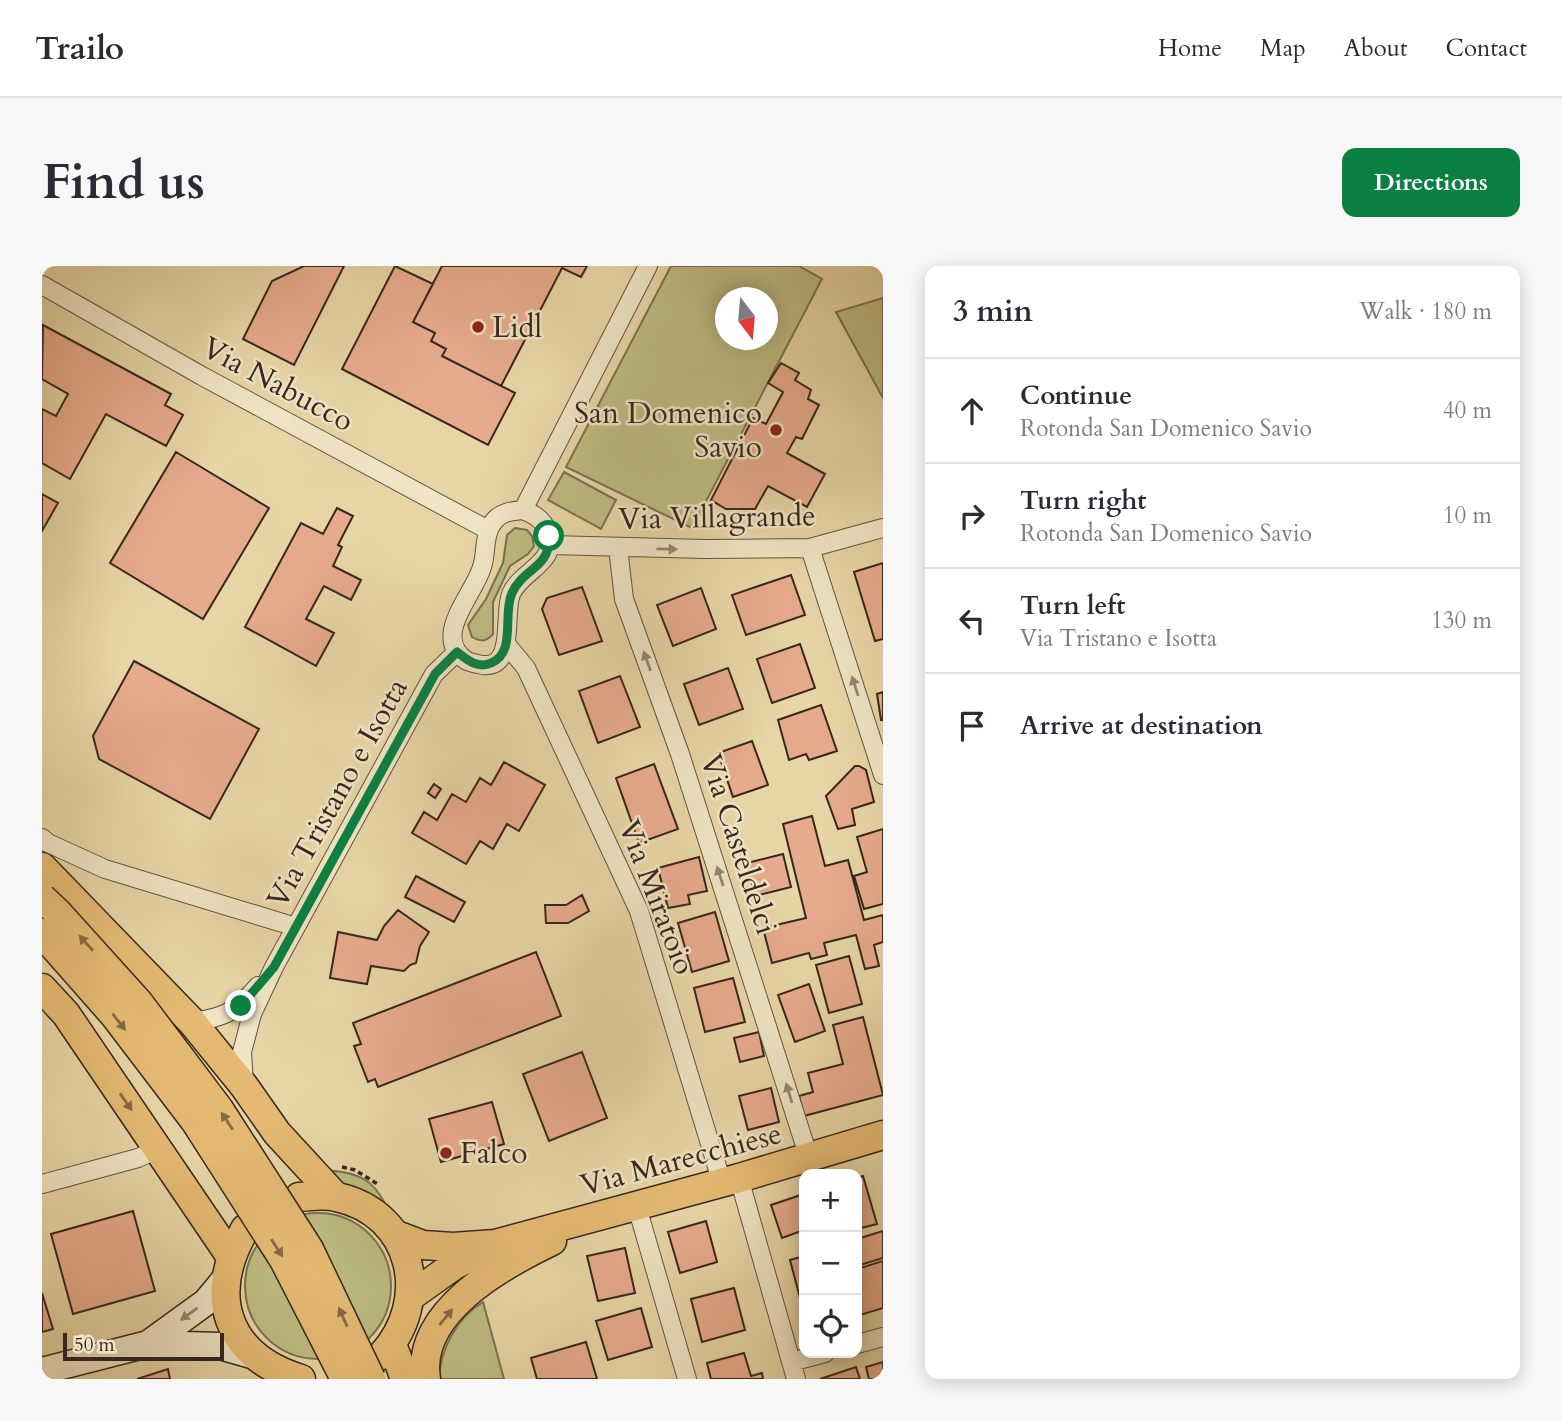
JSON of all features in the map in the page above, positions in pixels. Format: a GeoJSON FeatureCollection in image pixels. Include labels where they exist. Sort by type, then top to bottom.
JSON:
{"type":"FeatureCollection","features":[{"type":"Feature","properties":{"kind":"main road"},"geometry":{"type":"LineString","coordinates":[[42,867],[192,1021],[244,1086],[277,1133],[336,1197]]}},
{"type":"Feature","properties":{"kind":"main road"},"geometry":{"type":"LineString","coordinates":[[42,898],[139,1003],[219,1109],[382,1359],[405,1379]]}},
{"type":"Feature","properties":{"kind":"main road"},"geometry":{"type":"LineString","coordinates":[[42,933],[115,1016],[195,1121],[284,1260],[345,1379]]}},
{"type":"Feature","properties":{"kind":"main road"},"geometry":{"type":"LineString","coordinates":[[42,988],[66,1014],[158,1149],[228,1268],[226,1299],[238,1338],[246,1349],[279,1371]]}},
{"type":"Feature","properties":{"kind":"main road","name":"Via Marecchiese"},"geometry":{"type":"LineString","coordinates":[[394,1234],[423,1245],[453,1247],[495,1244],[731,1181],[883,1135]]}},
{"type":"Feature","properties":{"kind":"main road"},"geometry":{"type":"LineString","coordinates":[[299,1197],[336,1197],[369,1210],[394,1234],[407,1261],[411,1296],[401,1331],[382,1359]]}},
{"type":"Feature","properties":{"kind":"main road"},"geometry":{"type":"LineString","coordinates":[[426,1379],[424,1369],[429,1344],[443,1317],[478,1284],[514,1260],[607,1214]]}},
{"type":"Feature","properties":{"kind":"main road"},"geometry":{"type":"LineString","coordinates":[[148,1344],[206,1302],[228,1268],[245,1229]]}},
{"type":"Feature","properties":{"kind":"main road","name":"Via Marecchiese"},"geometry":{"type":"LineString","coordinates":[[411,1296],[453,1266],[495,1244]]}},
{"type":"Feature","properties":{"kind":"main road"},"geometry":{"type":"LineString","coordinates":[[42,1371],[148,1344],[220,1346],[279,1371]]}},
{"type":"Feature","properties":{"kind":"street"},"geometry":{"type":"LineString","coordinates":[[523,510],[648,266]]}},
{"type":"Feature","properties":{"kind":"street","name":"Via Nabucco"},"geometry":{"type":"LineString","coordinates":[[42,285],[202,376],[488,530]]}},
{"type":"Feature","properties":{"kind":"street"},"geometry":{"type":"LineString","coordinates":[[523,510],[540,519],[546,527],[550,545],[547,555],[541,564],[519,582],[511,594],[506,615],[507,645],[499,659],[487,665],[469,663],[457,652],[452,639],[453,625],[483,566],[488,530],[502,514],[523,510]]}},
{"type":"Feature","properties":{"kind":"street","name":"Via Villagrande"},"geometry":{"type":"LineString","coordinates":[[550,545],[618,548],[810,548],[883,528]]}},
{"type":"Feature","properties":{"kind":"street","name":"Via Casteldelci"},"geometry":{"type":"LineString","coordinates":[[618,548],[624,599],[680,754],[809,1158]]}},
{"type":"Feature","properties":{"kind":"street"},"geometry":{"type":"LineString","coordinates":[[810,548],[883,775]]}},
{"type":"Feature","properties":{"kind":"street","name":"Via Miratoio"},"geometry":{"type":"LineString","coordinates":[[507,645],[526,668],[639,911],[793,1371]]}},
{"type":"Feature","properties":{"kind":"street","name":"Via Tristano e Isotta"},"geometry":{"type":"LineString","coordinates":[[244,1086],[242,1052],[252,1014],[274,967],[435,674],[457,652]]}},
{"type":"Feature","properties":{"kind":"street"},"geometry":{"type":"LineString","coordinates":[[42,838],[104,869],[296,927]]}},
{"type":"Feature","properties":{"kind":"street","name":"Via Tristano e Isotta"},"geometry":{"type":"LineString","coordinates":[[192,1021],[225,1015],[241,1006],[274,967]]}},
{"type":"Feature","properties":{"kind":"street"},"geometry":{"type":"LineString","coordinates":[[42,1184],[138,1158],[158,1149]]}},
{"type":"Feature","properties":{"kind":"street"},"geometry":{"type":"LineString","coordinates":[[637,1206],[687,1379]]}},
{"type":"Feature","properties":{"kind":"street"},"geometry":{"type":"LineString","coordinates":[[862,1343],[883,1337]]}},
{"type":"Feature","properties":{"kind":"street"},"geometry":{"type":"LineString","coordinates":[[793,1371],[816,1358]]}},
{"type":"Feature","properties":{"kind":"path"},"geometry":{"type":"LineString","coordinates":[[337,1166],[355,1170],[380,1186]]}},
{"type":"Feature","properties":{"kind":"shaded area"},"geometry":{"type":"Polygon","coordinates":[[[671,266],[799,266],[822,279],[692,528],[566,467],[671,266]]]}},
{"type":"Feature","properties":{"kind":"shaded area"},"geometry":{"type":"Polygon","coordinates":[[[883,298],[883,398],[836,312],[883,298]]]}},
{"type":"Feature","properties":{"kind":"shaded area"},"geometry":{"type":"Polygon","coordinates":[[[564,472],[616,500],[601,529],[548,500],[564,472]]]}},
{"type":"Feature","properties":{"kind":"shaded area"},"geometry":{"type":"Polygon","coordinates":[[[515,528],[527,530],[532,536],[534,546],[528,554],[510,566],[493,602],[493,634],[486,640],[478,640],[472,637],[468,625],[486,599],[503,563],[507,535],[515,528]]]}},
{"type":"Feature","properties":{"kind":"shaded area"},"geometry":{"type":"Polygon","coordinates":[[[323,1170],[349,1173],[367,1181],[381,1196],[392,1219],[323,1170]]]}},
{"type":"Feature","properties":{"kind":"shaded area"},"geometry":{"type":"Polygon","coordinates":[[[318,1213],[346,1218],[370,1234],[386,1258],[391,1286],[386,1314],[370,1338],[346,1354],[318,1359],[290,1354],[266,1338],[250,1314],[245,1286],[250,1258],[266,1234],[290,1218],[318,1213]]]}},
{"type":"Feature","properties":{"kind":"shaded area"},"geometry":{"type":"Polygon","coordinates":[[[483,1302],[504,1379],[439,1379],[443,1357],[452,1335],[465,1317],[483,1302]]]}},
{"type":"Feature","properties":{"kind":"building"},"geometry":{"type":"Polygon","coordinates":[[[304,266],[344,266],[294,365],[243,339],[272,281],[304,266]]]}},
{"type":"Feature","properties":{"kind":"building"},"geometry":{"type":"Polygon","coordinates":[[[395,266],[433,284],[413,322],[435,333],[431,341],[446,349],[442,356],[515,393],[488,445],[342,369],[395,266]]]}},
{"type":"Feature","properties":{"kind":"building","name":"Lidl"},"geometry":{"type":"Polygon","coordinates":[[[442,266],[587,266],[581,277],[562,268],[501,386],[442,356],[446,349],[431,341],[435,333],[413,322],[442,266]]]}},
{"type":"Feature","properties":{"kind":"building"},"geometry":{"type":"Polygon","coordinates":[[[43,325],[171,394],[165,405],[183,415],[166,446],[106,414],[70,479],[42,463],[42,409],[56,416],[68,394],[42,379],[43,325]]]}},
{"type":"Feature","properties":{"kind":"building","name":"San Domenico Savio"},"geometry":{"type":"Polygon","coordinates":[[[781,363],[799,373],[795,380],[811,390],[808,399],[819,405],[802,439],[796,437],[787,453],[825,474],[807,507],[768,486],[755,509],[726,509],[711,500],[753,418],[766,424],[783,392],[768,383],[781,363]]]}},
{"type":"Feature","properties":{"kind":"building"},"geometry":{"type":"Polygon","coordinates":[[[176,452],[269,508],[203,619],[110,563],[176,452]]]}},
{"type":"Feature","properties":{"kind":"building"},"geometry":{"type":"Polygon","coordinates":[[[42,494],[58,503],[42,531],[42,494]]]}},
{"type":"Feature","properties":{"kind":"building"},"geometry":{"type":"Polygon","coordinates":[[[337,508],[353,516],[338,545],[342,547],[333,566],[361,580],[351,600],[324,586],[306,619],[334,633],[316,666],[245,627],[301,523],[323,534],[337,508]]]}},
{"type":"Feature","properties":{"kind":"building"},"geometry":{"type":"Polygon","coordinates":[[[883,563],[883,639],[875,641],[854,572],[883,563]]]}},
{"type":"Feature","properties":{"kind":"building"},"geometry":{"type":"Polygon","coordinates":[[[791,575],[805,615],[746,635],[732,595],[791,575]]]}},
{"type":"Feature","properties":{"kind":"building"},"geometry":{"type":"Polygon","coordinates":[[[582,587],[602,641],[559,655],[542,609],[547,598],[582,587]]]}},
{"type":"Feature","properties":{"kind":"building"},"geometry":{"type":"Polygon","coordinates":[[[701,588],[716,629],[673,646],[657,605],[701,588]]]}},
{"type":"Feature","properties":{"kind":"building"},"geometry":{"type":"Polygon","coordinates":[[[800,644],[815,688],[772,703],[757,659],[800,644]]]}},
{"type":"Feature","properties":{"kind":"building"},"geometry":{"type":"Polygon","coordinates":[[[134,661],[259,729],[210,819],[99,759],[93,736],[134,661]]]}},
{"type":"Feature","properties":{"kind":"building"},"geometry":{"type":"Polygon","coordinates":[[[728,668],[743,709],[699,725],[684,684],[728,668]]]}},
{"type":"Feature","properties":{"kind":"building"},"geometry":{"type":"Polygon","coordinates":[[[620,676],[640,727],[598,743],[579,691],[620,676]]]}},
{"type":"Feature","properties":{"kind":"building"},"geometry":{"type":"Polygon","coordinates":[[[883,692],[883,720],[881,720],[877,694],[883,692]]]}},
{"type":"Feature","properties":{"kind":"building"},"geometry":{"type":"Polygon","coordinates":[[[821,705],[837,751],[809,760],[806,754],[789,760],[778,720],[821,705]]]}},
{"type":"Feature","properties":{"kind":"building"},"geometry":{"type":"Polygon","coordinates":[[[752,741],[768,785],[733,797],[718,753],[752,741]]]}},
{"type":"Feature","properties":{"kind":"building"},"geometry":{"type":"Polygon","coordinates":[[[504,762],[545,785],[519,831],[507,824],[493,849],[480,841],[466,864],[412,833],[424,812],[437,820],[452,794],[466,802],[480,778],[491,785],[504,762]]]}},
{"type":"Feature","properties":{"kind":"building"},"geometry":{"type":"Polygon","coordinates":[[[654,764],[678,829],[639,843],[616,778],[654,764]]]}},
{"type":"Feature","properties":{"kind":"building"},"geometry":{"type":"Polygon","coordinates":[[[855,766],[866,770],[874,802],[852,809],[855,825],[838,829],[826,796],[855,766]]]}},
{"type":"Feature","properties":{"kind":"building"},"geometry":{"type":"Polygon","coordinates":[[[434,784],[441,789],[435,798],[428,793],[434,784]]]}},
{"type":"Feature","properties":{"kind":"building"},"geometry":{"type":"Polygon","coordinates":[[[812,816],[825,866],[848,860],[864,920],[883,915],[883,942],[874,945],[879,966],[865,969],[856,935],[824,943],[827,955],[811,959],[809,953],[772,963],[763,928],[806,918],[783,824],[812,816]]]}},
{"type":"Feature","properties":{"kind":"building"},"geometry":{"type":"Polygon","coordinates":[[[883,829],[883,904],[864,909],[854,876],[867,872],[857,837],[883,829]]]}},
{"type":"Feature","properties":{"kind":"building"},"geometry":{"type":"Polygon","coordinates":[[[783,854],[791,887],[755,896],[747,863],[783,854]]]}},
{"type":"Feature","properties":{"kind":"building"},"geometry":{"type":"Polygon","coordinates":[[[699,857],[707,891],[688,895],[690,904],[668,908],[658,868],[699,857]]]}},
{"type":"Feature","properties":{"kind":"building"},"geometry":{"type":"Polygon","coordinates":[[[416,876],[465,902],[454,922],[405,897],[416,876]]]}},
{"type":"Feature","properties":{"kind":"building"},"geometry":{"type":"Polygon","coordinates":[[[582,895],[589,911],[568,923],[546,923],[545,905],[566,905],[582,895]]]}},
{"type":"Feature","properties":{"kind":"building"},"geometry":{"type":"Polygon","coordinates":[[[398,910],[429,932],[420,946],[416,963],[404,971],[371,966],[367,984],[330,978],[338,932],[377,940],[384,926],[398,910]]]}},
{"type":"Feature","properties":{"kind":"building"},"geometry":{"type":"Polygon","coordinates":[[[715,912],[729,961],[692,972],[678,923],[715,912]]]}},
{"type":"Feature","properties":{"kind":"building"},"geometry":{"type":"Polygon","coordinates":[[[536,952],[561,1016],[378,1087],[375,1079],[368,1082],[354,1046],[361,1044],[353,1023],[536,952]]]}},
{"type":"Feature","properties":{"kind":"building"},"geometry":{"type":"Polygon","coordinates":[[[849,956],[862,1004],[829,1013],[816,965],[849,956]]]}},
{"type":"Feature","properties":{"kind":"building"},"geometry":{"type":"Polygon","coordinates":[[[733,978],[745,1022],[705,1032],[694,988],[733,978]]]}},
{"type":"Feature","properties":{"kind":"building"},"geometry":{"type":"Polygon","coordinates":[[[809,984],[825,1031],[795,1042],[778,995],[809,984]]]}},
{"type":"Feature","properties":{"kind":"building"},"geometry":{"type":"Polygon","coordinates":[[[863,1017],[883,1095],[804,1116],[799,1096],[813,1092],[808,1073],[843,1064],[833,1025],[863,1017]]]}},
{"type":"Feature","properties":{"kind":"building"},"geometry":{"type":"Polygon","coordinates":[[[759,1032],[764,1056],[740,1062],[734,1038],[759,1032]]]}},
{"type":"Feature","properties":{"kind":"building"},"geometry":{"type":"Polygon","coordinates":[[[582,1052],[607,1118],[549,1141],[523,1074],[582,1052]]]}},
{"type":"Feature","properties":{"kind":"building"},"geometry":{"type":"Polygon","coordinates":[[[771,1088],[779,1122],[748,1130],[739,1096],[771,1088]]]}},
{"type":"Feature","properties":{"kind":"building"},"geometry":{"type":"Polygon","coordinates":[[[492,1102],[504,1144],[441,1162],[429,1119],[492,1102]]]}},
{"type":"Feature","properties":{"kind":"building"},"geometry":{"type":"Polygon","coordinates":[[[862,1176],[877,1224],[862,1228],[862,1176]]]}},
{"type":"Feature","properties":{"kind":"building"},"geometry":{"type":"Polygon","coordinates":[[[799,1196],[799,1232],[782,1238],[771,1205],[799,1196]]]}},
{"type":"Feature","properties":{"kind":"building"},"geometry":{"type":"Polygon","coordinates":[[[133,1211],[155,1291],[73,1314],[51,1234],[133,1211]]]}},
{"type":"Feature","properties":{"kind":"building"},"geometry":{"type":"Polygon","coordinates":[[[706,1221],[717,1262],[680,1273],[668,1232],[706,1221]]]}},
{"type":"Feature","properties":{"kind":"building"},"geometry":{"type":"Polygon","coordinates":[[[883,1231],[883,1258],[862,1264],[862,1237],[883,1231]]]}},
{"type":"Feature","properties":{"kind":"building"},"geometry":{"type":"Polygon","coordinates":[[[625,1248],[635,1293],[598,1301],[587,1256],[625,1248]]]}},
{"type":"Feature","properties":{"kind":"building"},"geometry":{"type":"Polygon","coordinates":[[[799,1257],[799,1294],[790,1260],[799,1257]]]}},
{"type":"Feature","properties":{"kind":"building"},"geometry":{"type":"Polygon","coordinates":[[[883,1261],[883,1308],[862,1314],[862,1295],[862,1267],[883,1261]]]}},
{"type":"Feature","properties":{"kind":"building"},"geometry":{"type":"Polygon","coordinates":[[[734,1288],[745,1330],[702,1342],[691,1299],[734,1288]]]}},
{"type":"Feature","properties":{"kind":"building"},"geometry":{"type":"Polygon","coordinates":[[[42,1293],[53,1329],[42,1332],[42,1293]]]}},
{"type":"Feature","properties":{"kind":"building"},"geometry":{"type":"Polygon","coordinates":[[[641,1308],[652,1347],[608,1360],[596,1321],[641,1308]]]}},
{"type":"Feature","properties":{"kind":"building"},"geometry":{"type":"Polygon","coordinates":[[[586,1342],[597,1379],[537,1379],[531,1358],[586,1342]]]}},
{"type":"Feature","properties":{"kind":"building"},"geometry":{"type":"Polygon","coordinates":[[[744,1353],[751,1376],[762,1373],[763,1379],[711,1379],[707,1363],[744,1353]]]}},
{"type":"Feature","properties":{"kind":"building"},"geometry":{"type":"Polygon","coordinates":[[[883,1362],[883,1379],[869,1379],[866,1367],[883,1362]]]}},
{"type":"Feature","properties":{"kind":"building"},"geometry":{"type":"Polygon","coordinates":[[[856,1367],[860,1379],[820,1379],[856,1367]]]}},
{"type":"Feature","properties":{"kind":"building"},"geometry":{"type":"Polygon","coordinates":[[[168,1369],[170,1379],[137,1379],[168,1369]]]}},
{"type":"Feature","properties":{"kind":"place","name":"Lidl"},"geometry":{"type":"Point","coordinates":[478,327]}},
{"type":"Feature","properties":{"kind":"place","name":"San Domenico Savio"},"geometry":{"type":"Point","coordinates":[776,430]}},
{"type":"Feature","properties":{"kind":"place","name":"Falco"},"geometry":{"type":"Point","coordinates":[446,1153]}},
{"type":"Feature","properties":{"kind":"route"},"geometry":{"type":"LineString","coordinates":[[241,1006],[274,967],[435,674],[457,652],[469,663],[487,665],[499,659],[507,645],[506,615],[511,594],[519,582],[541,564],[547,555],[549,536]]}}]}
